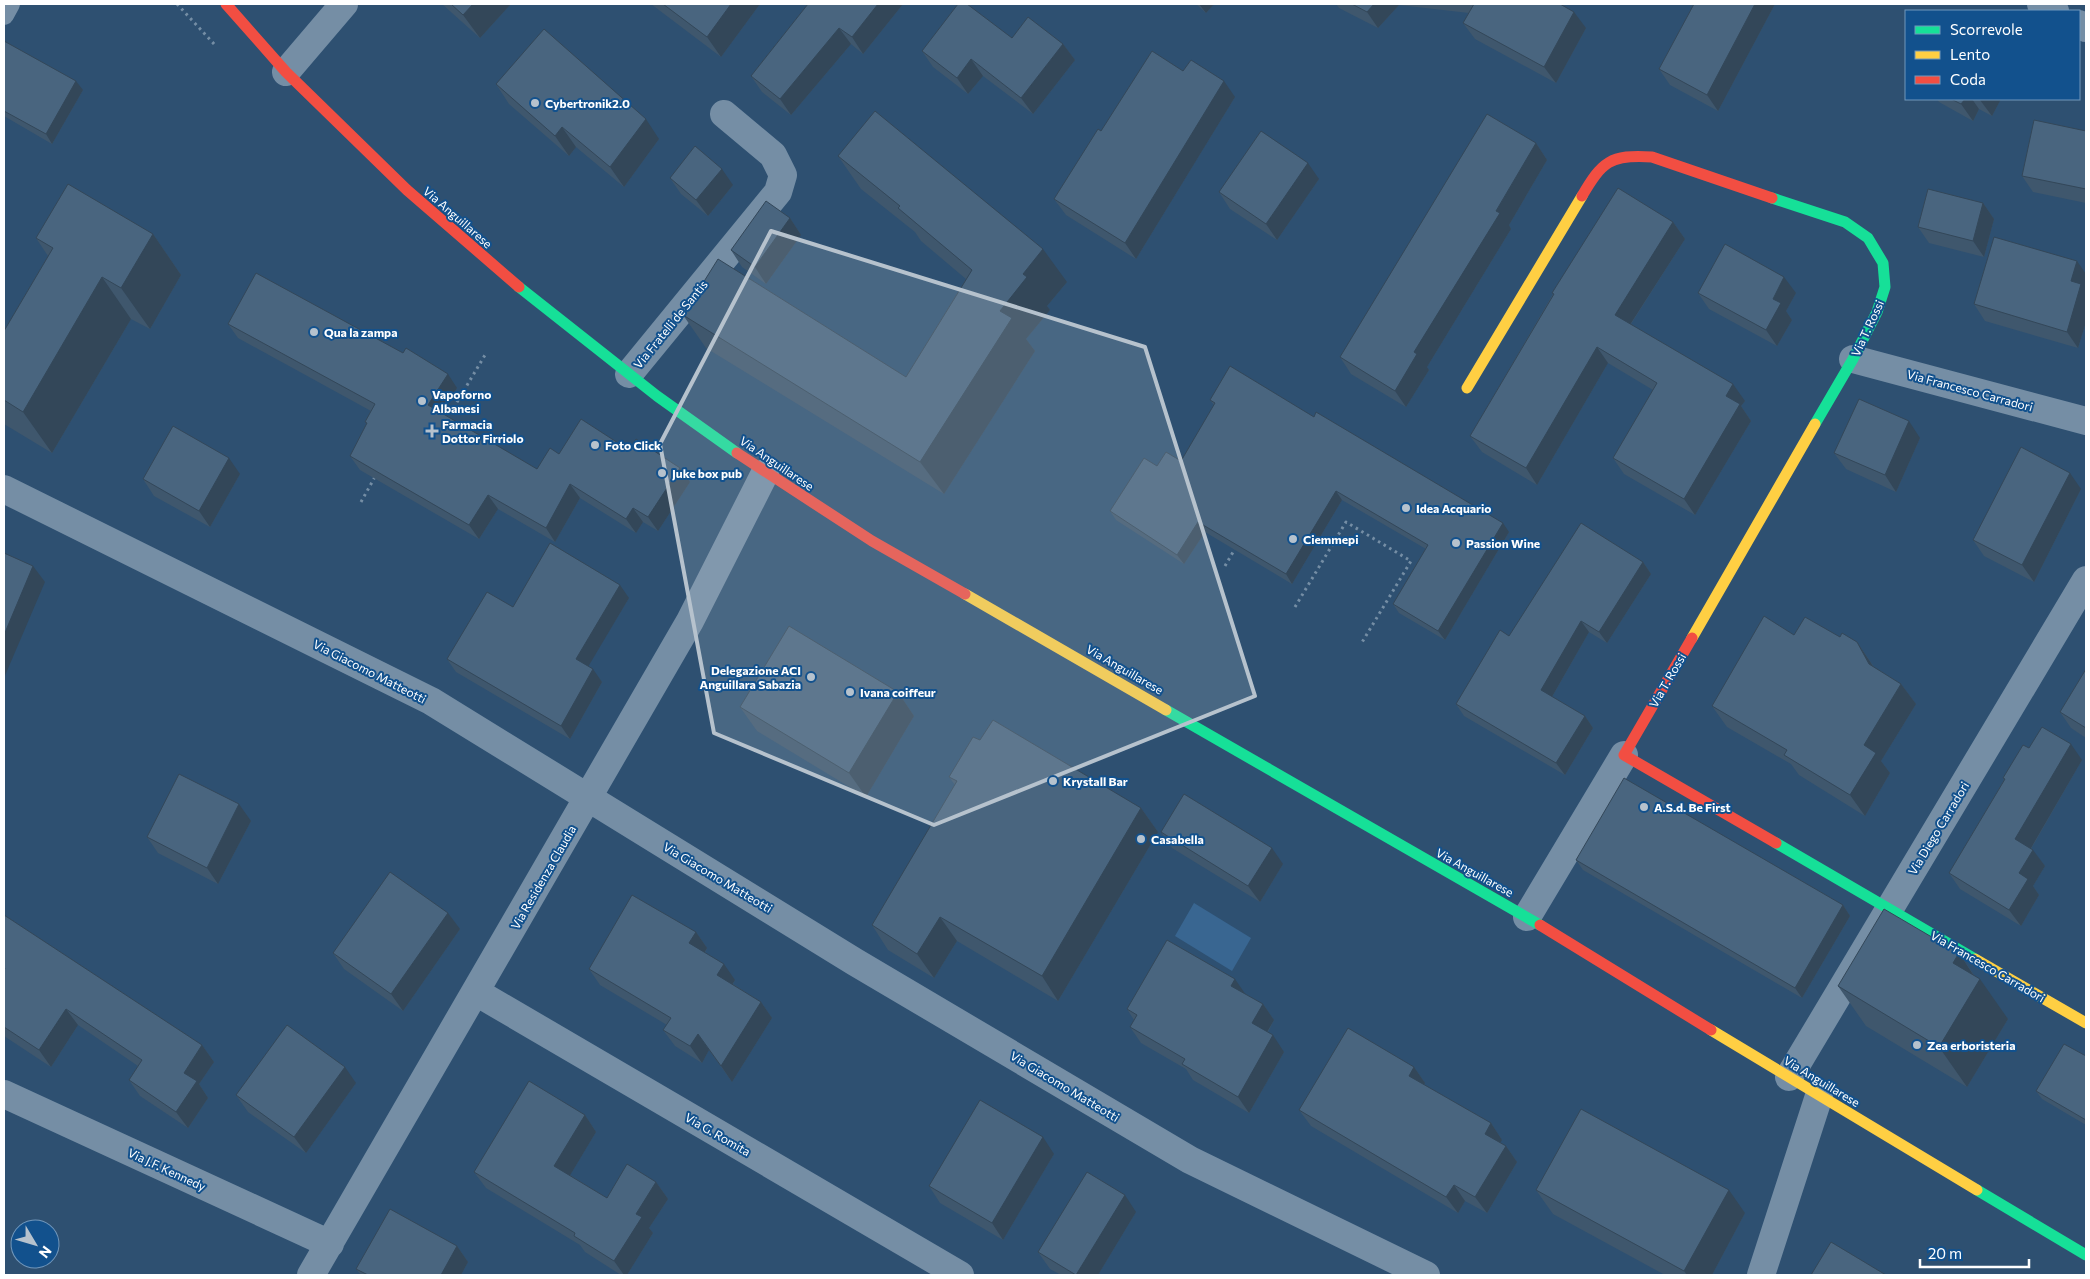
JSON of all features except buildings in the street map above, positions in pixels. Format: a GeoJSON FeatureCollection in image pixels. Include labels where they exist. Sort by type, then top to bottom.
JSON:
{"type":"FeatureCollection","features":[{"type":"Feature","properties":{"kind":"main road","name":"Via Anguillarese"},"geometry":{"type":"LineString","coordinates":[[226,4],[286,72],[407,190],[534,300],[629,374],[765,473],[872,541],[1527,917],[1819,1096],[2086,1255]]}},
{"type":"Feature","properties":{"kind":"main road","name":"Via T. Rossi"},"geometry":{"type":"LineString","coordinates":[[1467,388],[1597,171],[1612,160],[1628,155],[1652,157],[1845,222],[1868,238],[1884,263],[1884,286],[1877,312],[1853,359],[1624,755]]}},
{"type":"Feature","properties":{"kind":"main road"},"geometry":{"type":"LineString","coordinates":[[1624,755],[1889,909]]}},
{"type":"Feature","properties":{"kind":"main road","name":"Via Francesco Carradori"},"geometry":{"type":"LineString","coordinates":[[1889,909],[2086,1023]]}},
{"type":"Feature","properties":{"kind":"street"},"geometry":{"type":"LineString","coordinates":[[286,72],[344,4]]}},
{"type":"Feature","properties":{"kind":"street"},"geometry":{"type":"LineString","coordinates":[[2042,4],[2053,10]]}},
{"type":"Feature","properties":{"kind":"street","name":"Via Fratelli de Santis"},"geometry":{"type":"LineString","coordinates":[[629,374],[778,192],[783,175],[773,155],[724,114]]}},
{"type":"Feature","properties":{"kind":"street","name":"Via Francesco Carradori"},"geometry":{"type":"LineString","coordinates":[[1853,359],[2086,421]]}},
{"type":"Feature","properties":{"kind":"street","name":"Via Residenza Claudia"},"geometry":{"type":"LineString","coordinates":[[311,1275],[690,621],[765,473]]}},
{"type":"Feature","properties":{"kind":"street","name":"Via Giacomo Matteotti"},"geometry":{"type":"LineString","coordinates":[[4,489],[431,701],[588,799],[796,924],[854,962],[1190,1160],[1426,1275]]}},
{"type":"Feature","properties":{"kind":"street","name":"Via Diego Carradori"},"geometry":{"type":"LineString","coordinates":[[1789,1077],[2086,580]]}},
{"type":"Feature","properties":{"kind":"street","name":"Via T. Rossi"},"geometry":{"type":"LineString","coordinates":[[1527,917],[1624,755]]}},
{"type":"Feature","properties":{"kind":"street","name":"Via G. Romita"},"geometry":{"type":"LineString","coordinates":[[476,992],[960,1275]]}},
{"type":"Feature","properties":{"kind":"street","name":"Via J.F. Kennedy"},"geometry":{"type":"LineString","coordinates":[[4,1094],[330,1244]]}},
{"type":"Feature","properties":{"kind":"street"},"geometry":{"type":"LineString","coordinates":[[1761,1275],[1819,1096]]}},
{"type":"Feature","properties":{"kind":"lane"},"geometry":{"type":"LineString","coordinates":[[4,15],[10,4]]}},
{"type":"Feature","properties":{"kind":"path"},"geometry":{"type":"LineString","coordinates":[[444,423],[485,355]]}},
{"type":"Feature","properties":{"kind":"path"},"geometry":{"type":"LineString","coordinates":[[361,502],[379,469]]}},
{"type":"Feature","properties":{"kind":"path"},"geometry":{"type":"LineString","coordinates":[[1295,607],[1346,522],[1411,560],[1360,644]]}},
{"type":"Feature","properties":{"kind":"path"},"geometry":{"type":"LineString","coordinates":[[1225,566],[1240,541]]}},
{"type":"Feature","properties":{"kind":"highlighted area"},"geometry":{"type":"Polygon","coordinates":[[[771,231],[1145,347],[1255,696],[934,825],[714,733],[660,444],[771,231]]]}},
{"type":"Feature","properties":{"kind":"water"},"geometry":{"type":"Polygon","coordinates":[[[1194,903],[1251,938],[1232,971],[1175,936],[1194,903]]]}},
{"type":"Feature","properties":{"kind":"traffic: fast"},"geometry":{"type":"LineString","coordinates":[[1772,198],[1845,222],[1868,238],[1883,263],[1885,287],[1877,312],[1853,359],[1815,424]]}},
{"type":"Feature","properties":{"kind":"traffic: fast"},"geometry":{"type":"LineString","coordinates":[[519,287],[657,396],[737,453]]}},
{"type":"Feature","properties":{"kind":"traffic: fast"},"geometry":{"type":"LineString","coordinates":[[1166,710],[1540,925]]}},
{"type":"Feature","properties":{"kind":"traffic: fast"},"geometry":{"type":"LineString","coordinates":[[1776,843],[1975,959]]}},
{"type":"Feature","properties":{"kind":"traffic: fast"},"geometry":{"type":"LineString","coordinates":[[1977,1190],[2086,1255]]}},
{"type":"Feature","properties":{"kind":"traffic: slow"},"geometry":{"type":"LineString","coordinates":[[1467,388],[1582,196]]}},
{"type":"Feature","properties":{"kind":"traffic: slow"},"geometry":{"type":"LineString","coordinates":[[1692,638],[1815,424]]}},
{"type":"Feature","properties":{"kind":"traffic: slow"},"geometry":{"type":"LineString","coordinates":[[965,594],[1166,710]]}},
{"type":"Feature","properties":{"kind":"traffic: slow"},"geometry":{"type":"LineString","coordinates":[[1975,959],[2086,1023]]}},
{"type":"Feature","properties":{"kind":"traffic: slow"},"geometry":{"type":"LineString","coordinates":[[1711,1030],[1977,1190]]}},
{"type":"Feature","properties":{"kind":"traffic: jam"},"geometry":{"type":"LineString","coordinates":[[226,4],[286,72],[407,190],[519,287]]}},
{"type":"Feature","properties":{"kind":"traffic: jam"},"geometry":{"type":"LineString","coordinates":[[1582,196],[1595,175],[1602,168],[1617,159],[1638,156],[1652,157],[1772,198]]}},
{"type":"Feature","properties":{"kind":"traffic: jam"},"geometry":{"type":"LineString","coordinates":[[737,453],[872,541],[965,594]]}},
{"type":"Feature","properties":{"kind":"traffic: jam"},"geometry":{"type":"LineString","coordinates":[[1692,638],[1624,755],[1776,843]]}},
{"type":"Feature","properties":{"kind":"traffic: jam"},"geometry":{"type":"LineString","coordinates":[[1540,925],[1711,1030]]}},
{"type":"Feature","properties":{"kind":"place","name":"Cybertronik2.0"},"geometry":{"type":"Point","coordinates":[535,103]}},
{"type":"Feature","properties":{"kind":"place","name":"Qua la zampa"},"geometry":{"type":"Point","coordinates":[314,332]}},
{"type":"Feature","properties":{"kind":"place","name":"Vapoforno Albanesi"},"geometry":{"type":"Point","coordinates":[422,401]}},
{"type":"Feature","properties":{"kind":"place","name":"Farmacia Dottor Firriolo"},"geometry":{"type":"Point","coordinates":[432,431]}},
{"type":"Feature","properties":{"kind":"place","name":"Foto Click"},"geometry":{"type":"Point","coordinates":[595,445]}},
{"type":"Feature","properties":{"kind":"place","name":"Juke box pub"},"geometry":{"type":"Point","coordinates":[662,473]}},
{"type":"Feature","properties":{"kind":"place","name":"Idea Acquario"},"geometry":{"type":"Point","coordinates":[1406,508]}},
{"type":"Feature","properties":{"kind":"place","name":"Ciemmepi"},"geometry":{"type":"Point","coordinates":[1293,539]}},
{"type":"Feature","properties":{"kind":"place","name":"Passion Wine"},"geometry":{"type":"Point","coordinates":[1456,543]}},
{"type":"Feature","properties":{"kind":"place","name":"Delegazione ACI Anguillara Sabazia"},"geometry":{"type":"Point","coordinates":[811,677]}},
{"type":"Feature","properties":{"kind":"place","name":"Ivana coiffeur"},"geometry":{"type":"Point","coordinates":[850,692]}},
{"type":"Feature","properties":{"kind":"place","name":"Krystall Bar"},"geometry":{"type":"Point","coordinates":[1053,781]}},
{"type":"Feature","properties":{"kind":"place","name":"A.S.d. Be First"},"geometry":{"type":"Point","coordinates":[1644,807]}},
{"type":"Feature","properties":{"kind":"place","name":"Casabella"},"geometry":{"type":"Point","coordinates":[1141,839]}},
{"type":"Feature","properties":{"kind":"place","name":"Zea erboristeria"},"geometry":{"type":"Point","coordinates":[1917,1045]}}]}
